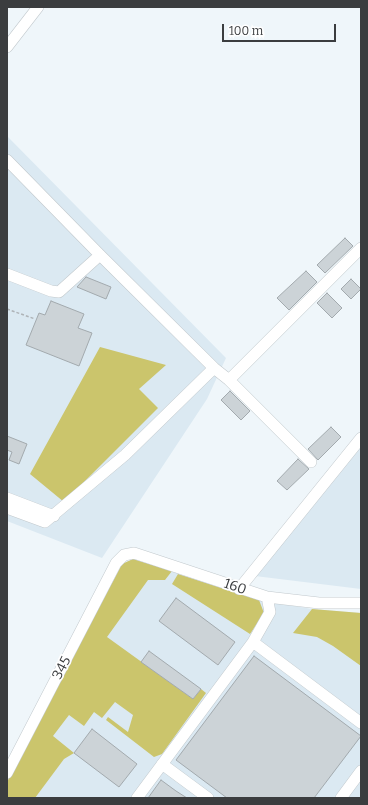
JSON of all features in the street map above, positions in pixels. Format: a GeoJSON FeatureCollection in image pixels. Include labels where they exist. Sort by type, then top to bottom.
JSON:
{"type":"FeatureCollection","features":[{"type":"Feature","properties":{"kind":"street"},"geometry":{"type":"LineString","coordinates":[[7,47],[38,7]]}},
{"type":"Feature","properties":{"kind":"street"},"geometry":{"type":"LineString","coordinates":[[7,160],[100,255],[311,462]]}},
{"type":"Feature","properties":{"kind":"street"},"geometry":{"type":"LineString","coordinates":[[229,380],[361,248]]}},
{"type":"Feature","properties":{"kind":"street"},"geometry":{"type":"LineString","coordinates":[[7,274],[51,291],[59,292],[100,255]]}},
{"type":"Feature","properties":{"kind":"street"},"geometry":{"type":"LineString","coordinates":[[7,508],[45,522],[54,516],[125,455],[214,368]]}},
{"type":"Feature","properties":{"kind":"street"},"geometry":{"type":"LineString","coordinates":[[239,589],[361,438]]}},
{"type":"Feature","properties":{"kind":"street"},"geometry":{"type":"LineString","coordinates":[[7,498],[54,516]]}},
{"type":"Feature","properties":{"kind":"street","name":"160"},"geometry":{"type":"LineString","coordinates":[[116,563],[124,555],[134,553],[267,597],[319,603],[361,603]]}},
{"type":"Feature","properties":{"kind":"street","name":"345"},"geometry":{"type":"LineString","coordinates":[[7,773],[116,563]]}},
{"type":"Feature","properties":{"kind":"street"},"geometry":{"type":"LineString","coordinates":[[137,798],[253,642],[270,612],[267,597]]}},
{"type":"Feature","properties":{"kind":"street"},"geometry":{"type":"LineString","coordinates":[[253,642],[361,722]]}},
{"type":"Feature","properties":{"kind":"street"},"geometry":{"type":"LineString","coordinates":[[162,764],[208,798]]}},
{"type":"Feature","properties":{"kind":"street"},"geometry":{"type":"LineString","coordinates":[[341,798],[361,771]]}},
{"type":"Feature","properties":{"kind":"path"},"geometry":{"type":"LineString","coordinates":[[7,309],[35,319]]}},
{"type":"Feature","properties":{"kind":"shaded area"},"geometry":{"type":"Polygon","coordinates":[[[7,136],[226,358],[207,399],[102,558],[7,521],[7,136]]]}},
{"type":"Feature","properties":{"kind":"shaded area"},"geometry":{"type":"Polygon","coordinates":[[[100,347],[166,365],[139,389],[158,408],[64,502],[30,474],[100,347]]]}},
{"type":"Feature","properties":{"kind":"shaded area"},"geometry":{"type":"Polygon","coordinates":[[[361,444],[361,589],[255,576],[361,444]]]}},
{"type":"Feature","properties":{"kind":"shaded area"},"geometry":{"type":"Polygon","coordinates":[[[133,559],[259,600],[312,609],[361,613],[361,798],[7,798],[7,782],[122,564],[133,559]]]}},
{"type":"Feature","properties":{"kind":"shaded area"},"geometry":{"type":"Polygon","coordinates":[[[133,559],[172,571],[165,580],[148,580],[107,637],[193,699],[201,689],[206,693],[162,754],[154,757],[106,720],[108,717],[128,732],[133,715],[115,702],[102,718],[94,712],[84,726],[69,715],[53,736],[74,753],[64,759],[35,798],[7,798],[7,782],[122,564],[133,559]]]}},
{"type":"Feature","properties":{"kind":"shaded area"},"geometry":{"type":"Polygon","coordinates":[[[178,574],[259,600],[264,613],[250,634],[172,584],[178,574]]]}},
{"type":"Feature","properties":{"kind":"shaded area"},"geometry":{"type":"Polygon","coordinates":[[[312,609],[361,613],[361,666],[333,646],[317,637],[293,633],[312,609]]]}},
{"type":"Feature","properties":{"kind":"building"},"geometry":{"type":"Polygon","coordinates":[[[345,238],[353,246],[325,273],[317,265],[345,238]]]}},
{"type":"Feature","properties":{"kind":"building"},"geometry":{"type":"Polygon","coordinates":[[[306,271],[317,282],[289,310],[277,298],[306,271]]]}},
{"type":"Feature","properties":{"kind":"building"},"geometry":{"type":"Polygon","coordinates":[[[86,277],[111,287],[106,299],[77,287],[86,277]]]}},
{"type":"Feature","properties":{"kind":"building"},"geometry":{"type":"Polygon","coordinates":[[[351,279],[361,289],[351,299],[341,289],[351,279]]]}},
{"type":"Feature","properties":{"kind":"building"},"geometry":{"type":"Polygon","coordinates":[[[327,293],[342,308],[332,318],[317,303],[327,293]]]}},
{"type":"Feature","properties":{"kind":"building"},"geometry":{"type":"Polygon","coordinates":[[[51,301],[84,314],[78,328],[92,333],[79,366],[26,345],[39,313],[45,315],[51,301]]]}},
{"type":"Feature","properties":{"kind":"building"},"geometry":{"type":"Polygon","coordinates":[[[230,391],[250,411],[241,420],[221,400],[230,391]]]}},
{"type":"Feature","properties":{"kind":"building"},"geometry":{"type":"Polygon","coordinates":[[[331,427],[341,437],[318,460],[308,449],[331,427]]]}},
{"type":"Feature","properties":{"kind":"building"},"geometry":{"type":"Polygon","coordinates":[[[7,436],[27,444],[19,464],[9,460],[12,452],[7,450],[7,436]]]}},
{"type":"Feature","properties":{"kind":"building"},"geometry":{"type":"Polygon","coordinates":[[[298,459],[309,469],[287,490],[277,481],[298,459]]]}},
{"type":"Feature","properties":{"kind":"building"},"geometry":{"type":"Polygon","coordinates":[[[176,598],[235,642],[218,665],[159,621],[176,598]]]}},
{"type":"Feature","properties":{"kind":"building"},"geometry":{"type":"Polygon","coordinates":[[[149,651],[201,689],[193,699],[141,662],[149,651]]]}},
{"type":"Feature","properties":{"kind":"building"},"geometry":{"type":"Polygon","coordinates":[[[254,656],[361,736],[314,798],[227,798],[176,760],[254,656]]]}},
{"type":"Feature","properties":{"kind":"building"},"geometry":{"type":"Polygon","coordinates":[[[92,729],[137,764],[119,787],[74,753],[92,729]]]}},
{"type":"Feature","properties":{"kind":"building"},"geometry":{"type":"Polygon","coordinates":[[[161,780],[176,791],[187,798],[148,798],[161,780]]]}}]}
